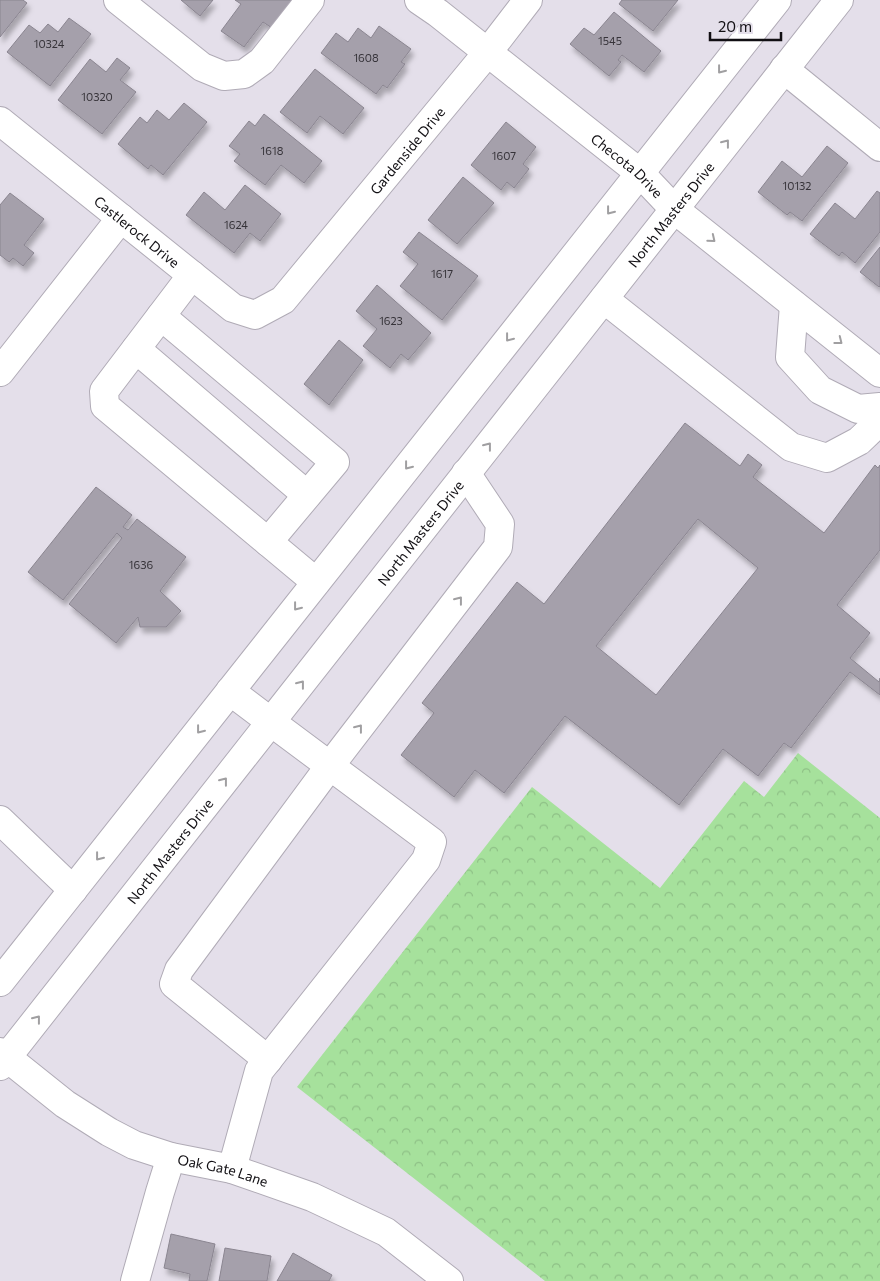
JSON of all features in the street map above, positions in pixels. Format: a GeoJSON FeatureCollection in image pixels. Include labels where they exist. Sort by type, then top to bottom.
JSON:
{"type":"FeatureCollection","features":[{"type":"Feature","properties":{"kind":"main road"},"geometry":{"type":"LineString","coordinates":[[118,0],[202,67],[224,76],[244,74],[262,61],[310,0]]}},
{"type":"Feature","properties":{"kind":"main road","name":"Checota Drive"},"geometry":{"type":"LineString","coordinates":[[419,0],[488,52],[640,173],[674,209],[880,373]]}},
{"type":"Feature","properties":{"kind":"main road","name":"Gardenside Drive"},"geometry":{"type":"LineString","coordinates":[[283,300],[488,52],[528,0]]}},
{"type":"Feature","properties":{"kind":"main road"},"geometry":{"type":"LineString","coordinates":[[0,982],[777,0]]}},
{"type":"Feature","properties":{"kind":"main road","name":"North Masters Drive"},"geometry":{"type":"LineString","coordinates":[[2,1059],[271,722],[840,0]]}},
{"type":"Feature","properties":{"kind":"main road"},"geometry":{"type":"LineString","coordinates":[[784,69],[880,147]]}},
{"type":"Feature","properties":{"kind":"main road","name":"Castlerock Drive"},"geometry":{"type":"LineString","coordinates":[[0,121],[233,308],[255,315],[283,300]]}},
{"type":"Feature","properties":{"kind":"main road"},"geometry":{"type":"LineString","coordinates":[[0,372],[121,218]]}},
{"type":"Feature","properties":{"kind":"main road"},"geometry":{"type":"LineString","coordinates":[[192,275],[104,391],[105,406],[316,582]]}},
{"type":"Feature","properties":{"kind":"main road"},"geometry":{"type":"LineString","coordinates":[[604,299],[791,447],[827,458],[859,441],[880,421]]}},
{"type":"Feature","properties":{"kind":"main road"},"geometry":{"type":"LineString","coordinates":[[794,305],[790,357],[820,390],[858,409],[880,407]]}},
{"type":"Feature","properties":{"kind":"main road"},"geometry":{"type":"LineString","coordinates":[[161,316],[335,462],[268,542]]}},
{"type":"Feature","properties":{"kind":"main road"},"geometry":{"type":"LineString","coordinates":[[136,349],[307,495]]}},
{"type":"Feature","properties":{"kind":"main road"},"geometry":{"type":"LineString","coordinates":[[268,1060],[174,984],[180,970],[330,767],[498,547],[500,524],[466,473]]}},
{"type":"Feature","properties":{"kind":"main road"},"geometry":{"type":"LineString","coordinates":[[230,691],[432,842],[426,860],[259,1071],[232,1169]]}},
{"type":"Feature","properties":{"kind":"main road"},"geometry":{"type":"LineString","coordinates":[[0,820],[73,890]]}},
{"type":"Feature","properties":{"kind":"main road","name":"Oak Gate Lane"},"geometry":{"type":"LineString","coordinates":[[2,1059],[65,1104],[109,1132],[134,1145],[171,1157],[232,1169],[312,1197],[386,1232],[449,1281]]}},
{"type":"Feature","properties":{"kind":"main road"},"geometry":{"type":"LineString","coordinates":[[135,1281],[171,1157]]}},
{"type":"Feature","properties":{"kind":"green space"},"geometry":{"type":"Polygon","coordinates":[[[798,753],[880,818],[880,1281],[545,1281],[297,1087],[532,787],[660,888],[744,781],[764,797],[798,753]]]}},
{"type":"Feature","properties":{"kind":"building"},"geometry":{"type":"Polygon","coordinates":[[[0,0],[23,0],[27,3],[0,37],[0,0]]]}},
{"type":"Feature","properties":{"kind":"building"},"geometry":{"type":"Polygon","coordinates":[[[181,0],[213,0],[200,16],[181,0]]]}},
{"type":"Feature","properties":{"kind":"building"},"geometry":{"type":"Polygon","coordinates":[[[235,0],[297,0],[275,30],[263,22],[244,47],[221,31],[241,4],[235,0]]]}},
{"type":"Feature","properties":{"kind":"building"},"geometry":{"type":"Polygon","coordinates":[[[622,0],[678,0],[653,31],[619,4],[622,0]]]}},
{"type":"Feature","properties":{"kind":"building"},"geometry":{"type":"Polygon","coordinates":[[[614,12],[661,51],[644,72],[622,55],[618,60],[621,62],[609,76],[570,44],[584,28],[594,35],[614,12]]]}},
{"type":"Feature","properties":{"kind":"building"},"geometry":{"type":"Polygon","coordinates":[[[69,18],[91,34],[50,86],[7,52],[29,25],[40,33],[48,24],[58,32],[69,18]]]}},
{"type":"Feature","properties":{"kind":"building"},"geometry":{"type":"Polygon","coordinates":[[[379,26],[411,49],[401,62],[405,64],[387,88],[383,85],[376,94],[321,53],[336,33],[348,42],[358,28],[371,38],[379,26]]]}},
{"type":"Feature","properties":{"kind":"building"},"geometry":{"type":"Polygon","coordinates":[[[117,58],[130,68],[120,80],[136,92],[102,134],[58,100],[90,59],[106,72],[117,58]]]}},
{"type":"Feature","properties":{"kind":"building"},"geometry":{"type":"Polygon","coordinates":[[[315,69],[364,108],[343,134],[320,116],[307,133],[280,112],[315,69]]]}},
{"type":"Feature","properties":{"kind":"building"},"geometry":{"type":"Polygon","coordinates":[[[184,103],[207,122],[163,175],[151,165],[148,169],[118,144],[140,117],[147,123],[157,110],[169,120],[184,103]]]}},
{"type":"Feature","properties":{"kind":"building"},"geometry":{"type":"Polygon","coordinates":[[[264,114],[322,161],[304,183],[281,165],[265,185],[234,161],[240,154],[229,146],[249,121],[255,126],[264,114]]]}},
{"type":"Feature","properties":{"kind":"building"},"geometry":{"type":"Polygon","coordinates":[[[506,122],[536,147],[523,164],[529,169],[514,188],[507,182],[501,190],[471,165],[506,122]]]}},
{"type":"Feature","properties":{"kind":"building"},"geometry":{"type":"Polygon","coordinates":[[[827,146],[848,163],[802,221],[790,212],[787,215],[758,192],[782,161],[802,177],[827,146]]]}},
{"type":"Feature","properties":{"kind":"building"},"geometry":{"type":"Polygon","coordinates":[[[463,177],[494,203],[457,244],[428,220],[463,177]]]}},
{"type":"Feature","properties":{"kind":"building"},"geometry":{"type":"Polygon","coordinates":[[[245,185],[281,214],[260,241],[250,233],[234,253],[186,215],[204,192],[225,210],[245,185]]]}},
{"type":"Feature","properties":{"kind":"building"},"geometry":{"type":"Polygon","coordinates":[[[877,191],[880,193],[880,232],[855,263],[842,252],[839,256],[810,234],[835,203],[855,219],[877,191]]]}},
{"type":"Feature","properties":{"kind":"building"},"geometry":{"type":"Polygon","coordinates":[[[10,193],[44,219],[24,245],[34,253],[23,266],[13,258],[9,262],[0,255],[0,205],[10,193]]]}},
{"type":"Feature","properties":{"kind":"building"},"geometry":{"type":"Polygon","coordinates":[[[419,232],[478,276],[442,320],[400,286],[418,264],[403,252],[419,232]]]}},
{"type":"Feature","properties":{"kind":"building"},"geometry":{"type":"Polygon","coordinates":[[[880,247],[880,286],[879,287],[860,272],[880,247]]]}},
{"type":"Feature","properties":{"kind":"building"},"geometry":{"type":"Polygon","coordinates":[[[377,285],[431,333],[408,360],[401,354],[390,368],[363,346],[377,329],[356,311],[377,285]]]}},
{"type":"Feature","properties":{"kind":"building"},"geometry":{"type":"Polygon","coordinates":[[[339,340],[363,360],[329,405],[304,384],[339,340]]]}},
{"type":"Feature","properties":{"kind":"building"},"geometry":{"type":"Polygon","coordinates":[[[685,423],[740,466],[748,454],[762,465],[753,477],[824,533],[875,465],[878,468],[880,465],[880,550],[837,605],[870,633],[850,658],[879,682],[880,678],[880,695],[850,672],[791,748],[784,743],[758,776],[723,749],[679,805],[565,716],[504,793],[475,770],[454,797],[401,755],[434,713],[422,703],[517,582],[544,604],[685,423]],[[698,519],[596,646],[656,695],[758,568],[698,519]]]}},
{"type":"Feature","properties":{"kind":"building"},"geometry":{"type":"Polygon","coordinates":[[[96,487],[132,515],[123,527],[128,530],[137,519],[186,557],[160,591],[181,611],[166,627],[140,627],[138,617],[116,643],[69,604],[122,538],[117,533],[63,600],[28,572],[96,487]]]}},
{"type":"Feature","properties":{"kind":"building"},"geometry":{"type":"Polygon","coordinates":[[[171,1234],[215,1244],[207,1281],[189,1281],[190,1274],[164,1268],[171,1234]]]}},
{"type":"Feature","properties":{"kind":"building"},"geometry":{"type":"Polygon","coordinates":[[[225,1248],[271,1256],[267,1281],[219,1281],[225,1248]]]}},
{"type":"Feature","properties":{"kind":"building"},"geometry":{"type":"Polygon","coordinates":[[[293,1253],[332,1275],[329,1281],[277,1281],[293,1253]]]}}]}
